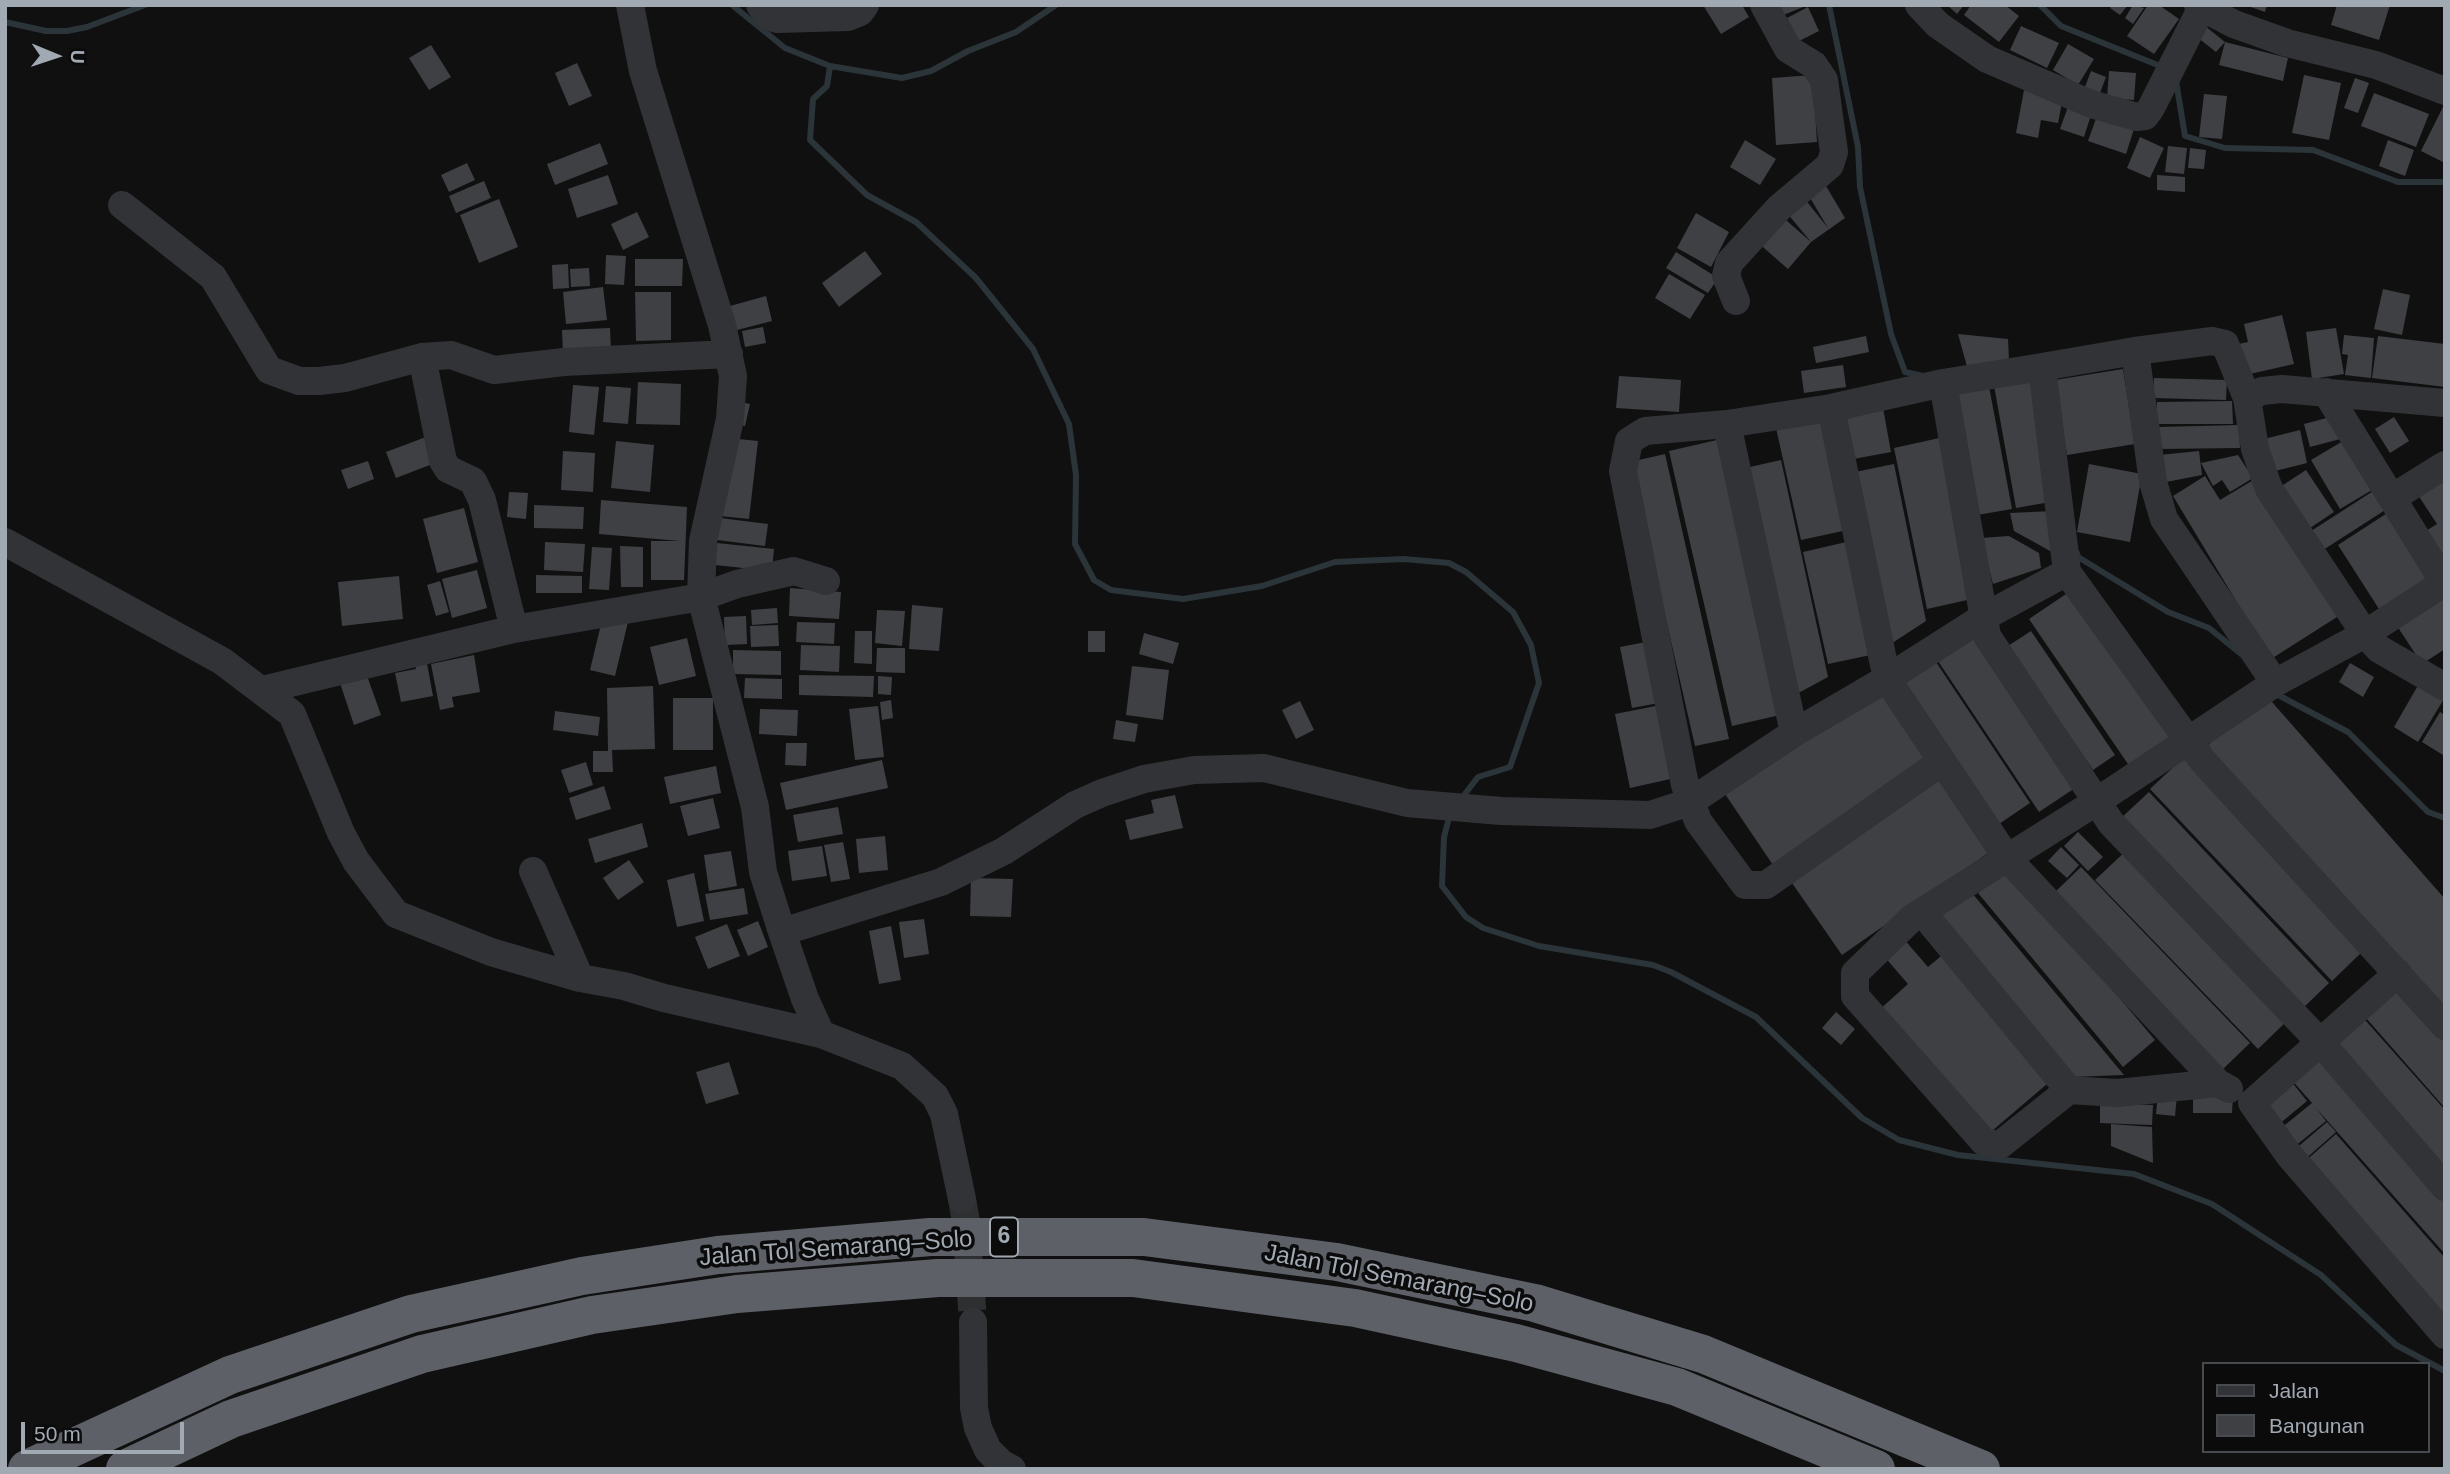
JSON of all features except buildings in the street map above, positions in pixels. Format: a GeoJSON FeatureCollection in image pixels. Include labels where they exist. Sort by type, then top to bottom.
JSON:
{"type":"FeatureCollection","features":[{"type":"Feature","properties":{"kind":"highway","name":"Jalan Tol Semarang–Solo"},"geometry":{"type":"LineString","coordinates":[[27,1469],[230,1375],[411,1314],[569,1279],[718,1255],[930,1237],[1144,1237],[1336,1262],[1535,1303],[1703,1354],[1981,1469]]}},
{"type":"Feature","properties":{"kind":"highway","name":"Jalan Tol Semarang–Solo"},"geometry":{"type":"LineString","coordinates":[[125,1469],[232,1419],[422,1354],[592,1315],[737,1294],[938,1278],[1133,1278],[1355,1308],[1516,1343],[1677,1387],[1876,1469]]}},
{"type":"Feature","properties":{"kind":"street"},"geometry":{"type":"LineString","coordinates":[[630,5],[643,71],[729,354],[733,395],[704,541],[701,597],[755,807],[763,872],[805,999],[821,1034]]}},
{"type":"Feature","properties":{"kind":"street"},"geometry":{"type":"LineString","coordinates":[[760,5],[768,16],[777,19],[848,16],[860,12],[865,5]]}},
{"type":"Feature","properties":{"kind":"street"},"geometry":{"type":"LineString","coordinates":[[1736,301],[1726,276],[1729,263],[1779,208],[1830,165],[1834,152],[1824,80],[1814,65],[1788,49],[1764,5]]}},
{"type":"Feature","properties":{"kind":"street"},"geometry":{"type":"LineString","coordinates":[[1919,5],[1938,25],[1987,59],[2081,100],[2125,115],[2145,116],[2200,6],[2234,24],[2287,43],[2376,65],[2445,90]]}},
{"type":"Feature","properties":{"kind":"street"},"geometry":{"type":"LineString","coordinates":[[122,205],[214,277],[269,370],[299,381],[319,382],[345,378],[422,357],[451,355],[494,370],[564,362],[729,354]]}},
{"type":"Feature","properties":{"kind":"street"},"geometry":{"type":"LineString","coordinates":[[1941,762],[1766,885],[1745,885],[1698,821],[1690,802],[1623,471],[1629,441],[1645,431],[1727,424],[1831,408],[1943,383],[2135,351],[2212,341],[2225,344],[2246,398],[2255,449],[2269,489],[2365,635],[2379,649],[2445,687]]}},
{"type":"Feature","properties":{"kind":"street"},"geometry":{"type":"LineString","coordinates":[[2135,351],[2149,435],[2153,482],[2164,519],[2274,683]]}},
{"type":"Feature","properties":{"kind":"street"},"geometry":{"type":"LineString","coordinates":[[422,357],[443,461],[448,469],[474,481],[482,500],[514,629]]}},
{"type":"Feature","properties":{"kind":"street"},"geometry":{"type":"LineString","coordinates":[[2042,367],[2067,572],[2188,742],[2445,1026]]}},
{"type":"Feature","properties":{"kind":"street"},"geometry":{"type":"LineString","coordinates":[[1943,383],[1987,636],[2111,823],[2321,1043],[2445,1187]]}},
{"type":"Feature","properties":{"kind":"street"},"geometry":{"type":"LineString","coordinates":[[2246,398],[2262,391],[2281,389],[2445,403]]}},
{"type":"Feature","properties":{"kind":"street"},"geometry":{"type":"LineString","coordinates":[[2218,1083],[2117,1093],[2069,1090],[2000,1145],[1989,1145],[1855,996],[1855,973],[1922,912],[2096,802],[2274,683],[2365,635],[2444,582],[2326,392]]}},
{"type":"Feature","properties":{"kind":"street"},"geometry":{"type":"LineString","coordinates":[[1831,408],[1888,678],[1941,762],[2007,858],[2218,1083],[2252,1103],[2289,1155],[2445,1335]]}},
{"type":"Feature","properties":{"kind":"street"},"geometry":{"type":"LineString","coordinates":[[1727,424],[1794,733]]}},
{"type":"Feature","properties":{"kind":"street"},"geometry":{"type":"LineString","coordinates":[[2392,498],[2445,466]]}},
{"type":"Feature","properties":{"kind":"street"},"geometry":{"type":"LineString","coordinates":[[5,542],[222,661],[292,715],[341,833],[356,861],[396,914],[491,953],[580,978],[624,986],[664,998],[821,1034],[902,1066],[935,1096],[944,1115],[962,1199]]}},
{"type":"Feature","properties":{"kind":"street"},"geometry":{"type":"LineString","coordinates":[[262,690],[514,629],[701,597],[737,584],[794,571],[826,581]]}},
{"type":"Feature","properties":{"kind":"street"},"geometry":{"type":"LineString","coordinates":[[782,932],[941,882],[1004,850],[1075,805],[1123,785],[1166,774],[1264,768],[1367,795],[1455,807],[1631,817],[1650,815],[1690,802],[1794,733],[1888,678],[1982,618],[2067,572]]}},
{"type":"Feature","properties":{"kind":"street"},"geometry":{"type":"LineString","coordinates":[[533,870],[580,978]]}},
{"type":"Feature","properties":{"kind":"street"},"geometry":{"type":"LineString","coordinates":[[1922,912],[2069,1090]]}},
{"type":"Feature","properties":{"kind":"street"},"geometry":{"type":"LineString","coordinates":[[2252,1103],[2398,973]]}},
{"type":"Feature","properties":{"kind":"street"},"geometry":{"type":"LineString","coordinates":[[973,1322],[974,1408],[978,1428],[988,1450],[1001,1463],[1012,1469]]}},
{"type":"Feature","properties":{"kind":"waterway"},"geometry":{"type":"LineString","coordinates":[[5,22],[46,31],[67,31],[87,27],[145,5]]}},
{"type":"Feature","properties":{"kind":"waterway"},"geometry":{"type":"LineString","coordinates":[[732,5],[785,48],[830,66],[902,78],[931,71],[968,51],[1016,32],[1056,5]]}},
{"type":"Feature","properties":{"kind":"waterway"},"geometry":{"type":"LineString","coordinates":[[1829,5],[1858,147],[1860,187],[1891,334],[1905,372],[1923,376]]}},
{"type":"Feature","properties":{"kind":"waterway"},"geometry":{"type":"LineString","coordinates":[[2040,5],[2061,26],[2165,68]]}},
{"type":"Feature","properties":{"kind":"waterway"},"geometry":{"type":"LineString","coordinates":[[830,66],[827,86],[813,99],[810,140],[867,195],[916,222],[976,278],[1033,349],[1069,424],[1076,475],[1075,544],[1094,580],[1111,590],[1183,599],[1262,586],[1335,562],[1404,559],[1449,563],[1466,572],[1513,612],[1531,645],[1539,683],[1510,767],[1478,777],[1461,799]]}},
{"type":"Feature","properties":{"kind":"waterway"},"geometry":{"type":"LineString","coordinates":[[2176,81],[2185,136],[2225,148],[2313,150],[2398,182],[2445,182]]}},
{"type":"Feature","properties":{"kind":"waterway"},"geometry":{"type":"LineString","coordinates":[[2077,553],[2078,557],[2168,612],[2209,628],[2241,654]]}},
{"type":"Feature","properties":{"kind":"waterway"},"geometry":{"type":"LineString","coordinates":[[2274,690],[2278,695],[2348,732],[2428,812],[2445,818]]}},
{"type":"Feature","properties":{"kind":"waterway"},"geometry":{"type":"LineString","coordinates":[[1450,814],[1444,837],[1442,886],[1466,917],[1483,928],[1539,946],[1653,965],[1671,972],[1756,1017],[1862,1118],[1899,1140],[1958,1155],[2134,1174],[2212,1204],[2321,1275],[2396,1345],[2428,1362]]}},
{"type":"Feature","properties":{"kind":"waterway"},"geometry":{"type":"LineString","coordinates":[[2429,1363],[2445,1371]]}},
{"type":"Feature","properties":{"kind":"tunnel"},"geometry":{"type":"LineString","coordinates":[[962,1199],[973,1322]]}}]}
